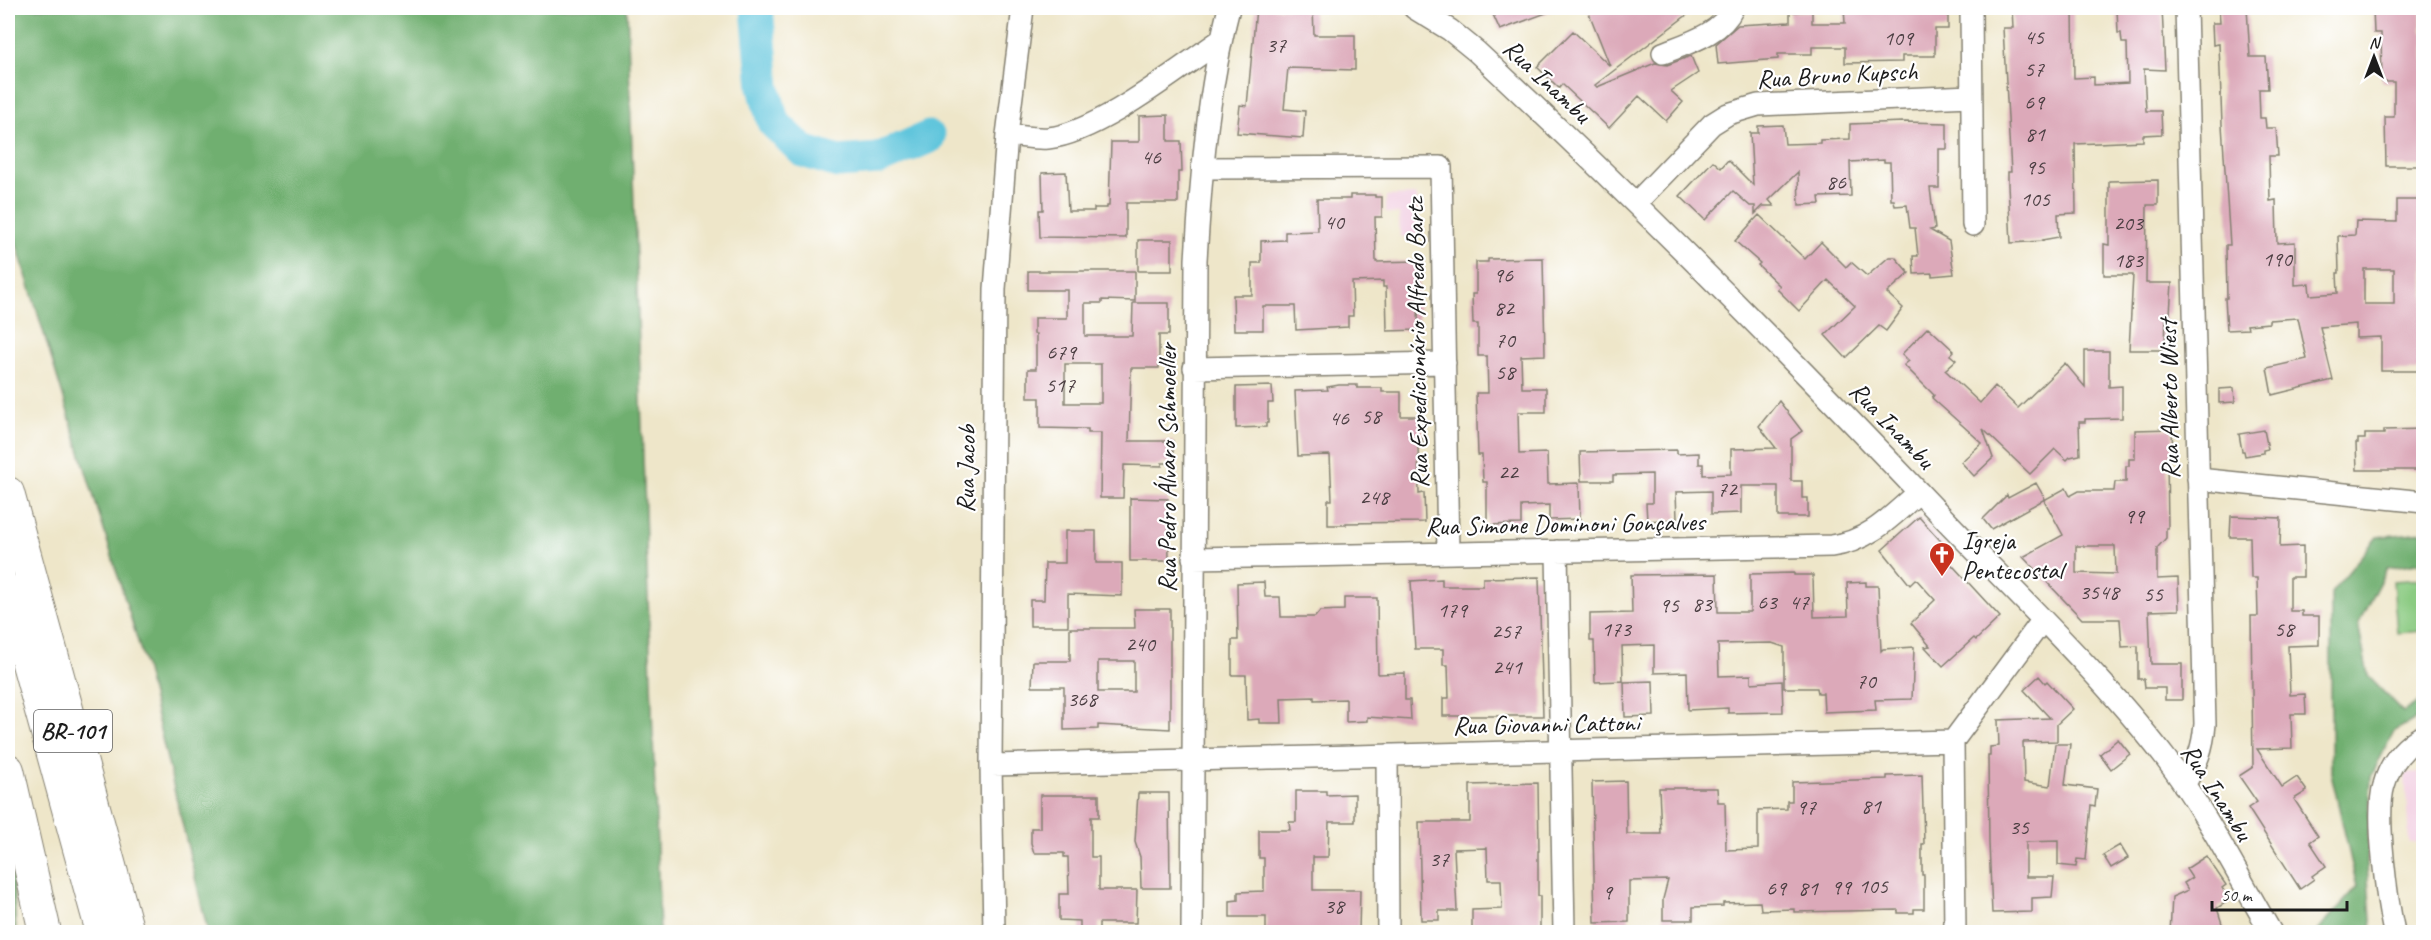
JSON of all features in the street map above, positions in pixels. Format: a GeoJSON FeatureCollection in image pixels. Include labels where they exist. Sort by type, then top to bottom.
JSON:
{"type":"FeatureCollection","features":[{"type":"Feature","properties":{"kind":"highway","name":"BR-101"},"geometry":{"type":"LineString","coordinates":[[8,493],[128,933]]}},
{"type":"Feature","properties":{"kind":"highway","name":"BR-101"},"geometry":{"type":"LineString","coordinates":[[8,591],[102,933]]}},
{"type":"Feature","properties":{"kind":"highway"},"geometry":{"type":"LineString","coordinates":[[8,770],[45,933]]}},
{"type":"Feature","properties":{"kind":"street","name":"Rua Jacob"},"geometry":{"type":"LineString","coordinates":[[994,933],[991,765],[995,288],[1006,135],[1023,8]]}},
{"type":"Feature","properties":{"kind":"street","name":"Rua Pedro Álvaro Schmoeller"},"geometry":{"type":"LineString","coordinates":[[1192,933],[1196,260],[1202,168],[1221,40],[1229,8]]}},
{"type":"Feature","properties":{"kind":"street"},"geometry":{"type":"LineString","coordinates":[[1663,53],[1710,32],[1722,22],[1732,8]]}},
{"type":"Feature","properties":{"kind":"street"},"geometry":{"type":"LineString","coordinates":[[1971,8],[1973,225]]}},
{"type":"Feature","properties":{"kind":"street","name":"Rua Alberto Wiest"},"geometry":{"type":"LineString","coordinates":[[2184,784],[2204,746],[2205,724],[2186,8]]}},
{"type":"Feature","properties":{"kind":"street","name":"Rua Inambu"},"geometry":{"type":"LineString","coordinates":[[1428,10],[1477,52],[1756,321],[2042,621],[2132,719],[2184,784],[2271,933]]}},
{"type":"Feature","properties":{"kind":"street"},"geometry":{"type":"LineString","coordinates":[[1006,135],[1048,138],[1067,134],[1095,122],[1221,40]]}},
{"type":"Feature","properties":{"kind":"street","name":"Rua Bruno Kupsch"},"geometry":{"type":"LineString","coordinates":[[1636,203],[1712,124],[1744,108],[1758,105],[1971,96]]}},
{"type":"Feature","properties":{"kind":"street","name":"Rua Expedicionário Alfredo Bartz"},"geometry":{"type":"LineString","coordinates":[[1202,168],[1441,167],[1448,553]]}},
{"type":"Feature","properties":{"kind":"street"},"geometry":{"type":"LineString","coordinates":[[1194,368],[1445,363]]}},
{"type":"Feature","properties":{"kind":"street"},"geometry":{"type":"LineString","coordinates":[[2198,479],[2424,502]]}},
{"type":"Feature","properties":{"kind":"street","name":"Rua Simone Dominoni Gonçalves"},"geometry":{"type":"LineString","coordinates":[[1193,558],[1843,545],[1872,532],[1919,492]]}},
{"type":"Feature","properties":{"kind":"street"},"geometry":{"type":"LineString","coordinates":[[1557,551],[1564,933]]}},
{"type":"Feature","properties":{"kind":"street"},"geometry":{"type":"LineString","coordinates":[[1955,933],[1953,741],[2042,621]]}},
{"type":"Feature","properties":{"kind":"street"},"geometry":{"type":"LineString","coordinates":[[2394,933],[2388,908],[2382,821],[2384,785],[2393,763],[2407,746],[2424,735]]}},
{"type":"Feature","properties":{"kind":"street","name":"Rua Giovanni Cattoni"},"geometry":{"type":"LineString","coordinates":[[991,765],[1953,741]]}},
{"type":"Feature","properties":{"kind":"street"},"geometry":{"type":"LineString","coordinates":[[1387,755],[1389,933]]}},
{"type":"Feature","properties":{"kind":"shaded area"},"geometry":{"type":"Polygon","coordinates":[[[1417,195],[1417,237],[1400,237],[1399,214],[1386,213],[1386,196],[1417,195]]]}},
{"type":"Feature","properties":{"kind":"shaded area"},"geometry":{"type":"Polygon","coordinates":[[[2419,773],[2420,783],[2423,783],[2423,842],[2409,843],[2405,774],[2419,773]]]}},
{"type":"Feature","properties":{"kind":"green space"},"geometry":{"type":"Polygon","coordinates":[[[8,8],[627,8],[660,932],[208,932],[143,658],[8,216],[8,8]]]}},
{"type":"Feature","properties":{"kind":"green space"},"geometry":{"type":"Polygon","coordinates":[[[2423,532],[2423,562],[2387,568],[2358,624],[2368,676],[2403,712],[2424,698],[2423,715],[2394,731],[2371,777],[2367,865],[2372,932],[2316,932],[2357,887],[2331,773],[2331,593],[2377,537],[2423,532]]]}},
{"type":"Feature","properties":{"kind":"green space"},"geometry":{"type":"Polygon","coordinates":[[[2423,579],[2423,631],[2397,633],[2393,581],[2423,579]]]}},
{"type":"Feature","properties":{"kind":"green space"},"geometry":{"type":"Polygon","coordinates":[[[8,842],[12,862],[16,932],[8,932],[8,842]]]}},
{"type":"Feature","properties":{"kind":"building"},"geometry":{"type":"Polygon","coordinates":[[[1256,8],[1313,8],[1314,35],[1355,35],[1355,70],[1288,68],[1284,109],[1305,111],[1303,138],[1237,133],[1240,105],[1247,106],[1256,8]]]}},
{"type":"Feature","properties":{"kind":"building"},"geometry":{"type":"Polygon","coordinates":[[[1490,8],[1557,8],[1557,9],[1500,30],[1490,8]]]}},
{"type":"Feature","properties":{"kind":"building"},"geometry":{"type":"Polygon","coordinates":[[[1595,8],[1696,8],[1595,85],[1597,87],[1655,63],[1667,65],[1691,56],[1698,73],[1671,91],[1683,102],[1666,121],[1639,96],[1609,128],[1562,84],[1559,88],[1537,67],[1573,31],[1610,66],[1589,13],[1595,8]]]}},
{"type":"Feature","properties":{"kind":"building"},"geometry":{"type":"Polygon","coordinates":[[[1844,8],[1948,8],[1948,29],[1935,29],[1935,56],[1902,56],[1902,62],[1845,63],[1845,47],[1812,47],[1812,54],[1778,54],[1778,59],[1718,64],[1716,44],[1738,25],[1790,22],[1790,12],[1812,11],[1812,23],[1845,23],[1844,8]]]}},
{"type":"Feature","properties":{"kind":"building"},"geometry":{"type":"Polygon","coordinates":[[[2012,8],[2073,8],[2074,78],[2094,77],[2094,85],[2128,83],[2127,43],[2122,43],[2121,33],[2118,33],[2117,8],[2162,8],[2165,70],[2144,69],[2146,111],[2161,111],[2162,134],[2143,135],[2143,141],[2075,144],[2076,213],[2058,214],[2059,237],[2043,241],[2011,243],[2008,172],[2011,172],[2003,28],[2013,28],[2012,8]]]}},
{"type":"Feature","properties":{"kind":"building"},"geometry":{"type":"Polygon","coordinates":[[[2219,8],[2247,8],[2250,57],[2266,57],[2268,89],[2259,89],[2260,118],[2265,118],[2266,128],[2276,128],[2278,156],[2269,156],[2270,201],[2276,200],[2277,243],[2295,242],[2295,285],[2309,284],[2310,295],[2338,293],[2338,236],[2355,235],[2356,221],[2397,222],[2397,200],[2424,200],[2424,371],[2381,371],[2381,337],[2356,338],[2356,324],[2320,327],[2333,380],[2272,395],[2267,368],[2307,359],[2298,318],[2269,320],[2269,323],[2247,325],[2248,329],[2227,330],[2226,245],[2230,245],[2219,44],[2213,45],[2212,23],[2220,23],[2219,8]],[[2364,269],[2364,304],[2394,304],[2394,269],[2364,269]]]}},
{"type":"Feature","properties":{"kind":"building"},"geometry":{"type":"Polygon","coordinates":[[[2373,8],[2421,8],[2421,32],[2424,32],[2424,166],[2386,166],[2385,117],[2394,117],[2394,82],[2382,82],[2381,33],[2374,33],[2373,8]]]}},
{"type":"Feature","properties":{"kind":"building"},"geometry":{"type":"Polygon","coordinates":[[[1168,115],[1168,141],[1181,141],[1182,172],[1178,172],[1178,203],[1126,203],[1126,238],[1040,237],[1039,210],[1043,210],[1042,173],[1066,172],[1068,211],[1094,211],[1094,208],[1107,208],[1109,206],[1111,142],[1139,142],[1139,116],[1168,115]]]}},
{"type":"Feature","properties":{"kind":"building"},"geometry":{"type":"Polygon","coordinates":[[[1947,123],[1947,149],[1939,149],[1939,188],[1930,188],[1935,229],[1930,230],[1949,241],[1954,274],[1932,276],[1932,273],[1914,274],[1913,256],[1918,256],[1915,228],[1910,228],[1907,205],[1895,206],[1894,200],[1891,200],[1890,162],[1884,162],[1884,160],[1850,162],[1851,196],[1819,197],[1820,204],[1799,205],[1798,172],[1769,200],[1774,206],[1763,206],[1755,214],[1755,206],[1750,206],[1733,191],[1705,220],[1680,196],[1713,161],[1721,168],[1728,160],[1753,185],[1750,133],[1758,133],[1758,126],[1783,125],[1785,144],[1850,139],[1850,124],[1947,123]]]}},
{"type":"Feature","properties":{"kind":"building"},"geometry":{"type":"Polygon","coordinates":[[[2158,180],[2158,205],[2147,205],[2146,283],[2172,283],[2170,314],[2166,314],[2165,350],[2129,350],[2133,275],[2104,275],[2104,244],[2109,245],[2109,181],[2158,180]]]}},
{"type":"Feature","properties":{"kind":"building"},"geometry":{"type":"Polygon","coordinates":[[[1350,195],[1382,197],[1382,217],[1375,217],[1376,262],[1419,261],[1418,330],[1387,331],[1386,287],[1383,287],[1383,281],[1352,282],[1353,316],[1348,316],[1348,327],[1296,330],[1295,306],[1263,306],[1263,330],[1234,330],[1233,295],[1252,295],[1252,263],[1261,263],[1261,241],[1285,240],[1285,232],[1318,231],[1317,199],[1350,199],[1350,195]]]}},
{"type":"Feature","properties":{"kind":"building"},"geometry":{"type":"Polygon","coordinates":[[[1759,215],[1805,259],[1821,242],[1846,267],[1851,262],[1867,276],[1889,257],[1895,257],[1909,273],[1887,293],[1903,308],[1886,331],[1879,326],[1846,358],[1825,335],[1855,306],[1828,280],[1799,311],[1777,289],[1780,286],[1758,265],[1760,263],[1735,241],[1759,215]]]}},
{"type":"Feature","properties":{"kind":"building"},"geometry":{"type":"Polygon","coordinates":[[[1138,240],[1172,240],[1172,271],[1138,271],[1138,240]]]}},
{"type":"Feature","properties":{"kind":"building"},"geometry":{"type":"Polygon","coordinates":[[[1543,258],[1545,355],[1521,356],[1522,388],[1546,388],[1546,412],[1518,412],[1519,454],[1547,453],[1548,484],[1579,483],[1580,519],[1549,520],[1549,505],[1521,506],[1521,524],[1487,525],[1487,482],[1483,482],[1482,455],[1478,455],[1476,393],[1488,393],[1487,356],[1478,356],[1478,324],[1473,324],[1472,294],[1476,294],[1476,262],[1488,262],[1488,259],[1543,258]]]}},
{"type":"Feature","properties":{"kind":"building"},"geometry":{"type":"Polygon","coordinates":[[[1028,271],[1135,271],[1135,301],[1102,300],[1102,303],[1085,303],[1085,336],[1132,336],[1133,303],[1169,303],[1169,335],[1159,335],[1159,368],[1131,368],[1129,441],[1173,441],[1173,463],[1162,463],[1162,466],[1124,465],[1123,498],[1100,498],[1101,433],[1088,433],[1088,429],[1040,428],[1040,398],[1028,398],[1028,369],[1036,369],[1034,318],[1067,318],[1067,290],[1028,290],[1028,271]],[[1065,364],[1065,403],[1101,403],[1101,364],[1065,364]]]}},
{"type":"Feature","properties":{"kind":"building"},"geometry":{"type":"Polygon","coordinates":[[[1928,327],[1954,351],[1950,355],[1956,360],[1945,370],[1980,403],[1995,386],[2018,408],[2065,363],[2085,387],[2085,351],[2109,351],[2109,387],[2122,386],[2122,418],[2085,419],[2085,422],[2079,422],[2080,455],[2067,460],[2055,449],[2030,474],[1983,429],[1993,458],[1974,476],[1961,462],[1982,443],[1932,398],[1934,395],[1904,365],[1909,361],[1902,354],[1928,327]]]}},
{"type":"Feature","properties":{"kind":"building"},"geometry":{"type":"Polygon","coordinates":[[[1339,385],[1382,388],[1382,392],[1401,392],[1401,416],[1423,416],[1423,444],[1418,444],[1419,494],[1424,493],[1425,522],[1328,525],[1328,500],[1332,500],[1330,455],[1298,456],[1295,391],[1328,390],[1327,387],[1339,385]]]}},
{"type":"Feature","properties":{"kind":"building"},"geometry":{"type":"Polygon","coordinates":[[[1272,386],[1273,403],[1268,403],[1266,427],[1236,428],[1236,387],[1272,386]]]}},
{"type":"Feature","properties":{"kind":"building"},"geometry":{"type":"Polygon","coordinates":[[[2234,388],[2235,402],[2219,403],[2219,389],[2234,388]]]}},
{"type":"Feature","properties":{"kind":"building"},"geometry":{"type":"Polygon","coordinates":[[[1779,401],[1802,431],[1791,439],[1791,481],[1802,481],[1802,498],[1808,498],[1808,517],[1778,517],[1778,486],[1741,486],[1741,513],[1711,514],[1711,491],[1676,492],[1677,519],[1647,521],[1646,503],[1652,503],[1652,474],[1613,475],[1613,481],[1581,481],[1580,452],[1677,450],[1677,454],[1699,453],[1699,464],[1703,464],[1703,475],[1731,474],[1731,449],[1776,448],[1759,426],[1779,401]]]}},
{"type":"Feature","properties":{"kind":"building"},"geometry":{"type":"Polygon","coordinates":[[[2172,429],[2173,456],[2167,456],[2168,528],[2166,528],[2166,538],[2157,548],[2157,579],[2178,578],[2179,610],[2149,611],[2151,664],[2182,664],[2182,700],[2165,700],[2165,688],[2145,688],[2144,679],[2138,679],[2138,646],[2122,647],[2120,619],[2082,619],[2023,557],[2063,535],[2044,500],[2066,488],[2070,496],[2079,491],[2114,491],[2115,482],[2126,482],[2126,466],[2129,466],[2129,459],[2135,459],[2135,430],[2172,429]],[[2076,546],[2076,573],[2116,574],[2115,546],[2076,546]]]}},
{"type":"Feature","properties":{"kind":"building"},"geometry":{"type":"Polygon","coordinates":[[[2424,429],[2424,470],[2357,470],[2356,443],[2358,439],[2365,439],[2365,434],[2384,434],[2384,430],[2424,429]]]}},
{"type":"Feature","properties":{"kind":"building"},"geometry":{"type":"Polygon","coordinates":[[[2264,430],[2268,449],[2263,450],[2263,453],[2245,456],[2239,434],[2264,430]]]}},
{"type":"Feature","properties":{"kind":"building"},"geometry":{"type":"Polygon","coordinates":[[[2036,483],[2045,499],[1991,529],[1983,519],[2007,495],[2008,498],[2036,483]]]}},
{"type":"Feature","properties":{"kind":"building"},"geometry":{"type":"Polygon","coordinates":[[[1130,498],[1168,499],[1169,561],[1130,561],[1130,498]]]}},
{"type":"Feature","properties":{"kind":"building"},"geometry":{"type":"Polygon","coordinates":[[[2231,516],[2281,518],[2280,547],[2303,546],[2303,577],[2290,577],[2290,611],[2302,611],[2302,616],[2319,616],[2319,645],[2288,646],[2290,695],[2305,694],[2306,714],[2291,714],[2292,748],[2257,749],[2282,787],[2297,777],[2307,791],[2294,799],[2318,836],[2310,842],[2326,866],[2300,889],[2248,808],[2257,802],[2239,776],[2253,767],[2251,616],[2258,616],[2257,578],[2251,578],[2250,537],[2230,537],[2231,516]]]}},
{"type":"Feature","properties":{"kind":"building"},"geometry":{"type":"Polygon","coordinates":[[[1919,517],[1948,549],[1942,554],[2000,617],[1943,666],[1925,647],[1930,646],[1911,623],[1935,600],[1916,579],[1910,585],[1882,550],[1919,517]]]}},
{"type":"Feature","properties":{"kind":"building"},"geometry":{"type":"Polygon","coordinates":[[[1065,531],[1096,531],[1096,563],[1122,563],[1122,596],[1068,594],[1068,626],[1030,626],[1030,600],[1044,600],[1045,563],[1065,563],[1065,531]]]}},
{"type":"Feature","properties":{"kind":"building"},"geometry":{"type":"Polygon","coordinates":[[[1794,573],[1794,575],[1813,575],[1814,617],[1848,616],[1847,583],[1866,582],[1866,586],[1878,586],[1881,651],[1914,647],[1912,699],[1875,700],[1876,710],[1824,712],[1823,693],[1818,693],[1817,688],[1784,688],[1784,647],[1772,643],[1718,644],[1719,676],[1751,675],[1751,683],[1782,681],[1783,712],[1728,713],[1728,708],[1688,710],[1687,672],[1654,673],[1654,645],[1622,646],[1623,681],[1595,682],[1594,641],[1590,641],[1590,614],[1632,613],[1631,575],[1717,574],[1718,612],[1750,612],[1750,574],[1794,573]]]}},
{"type":"Feature","properties":{"kind":"building"},"geometry":{"type":"Polygon","coordinates":[[[1539,577],[1543,716],[1443,716],[1443,698],[1449,698],[1448,665],[1443,665],[1443,649],[1415,649],[1411,581],[1442,579],[1442,586],[1483,586],[1483,578],[1539,577]]]}},
{"type":"Feature","properties":{"kind":"building"},"geometry":{"type":"Polygon","coordinates":[[[1264,582],[1265,597],[1280,597],[1281,617],[1315,617],[1320,611],[1344,610],[1344,598],[1377,598],[1378,674],[1405,673],[1405,700],[1410,700],[1411,720],[1367,717],[1367,721],[1346,722],[1346,699],[1314,700],[1314,697],[1281,698],[1282,723],[1259,723],[1259,719],[1247,720],[1246,675],[1232,675],[1232,640],[1238,640],[1237,583],[1264,582]]]}},
{"type":"Feature","properties":{"kind":"building"},"geometry":{"type":"Polygon","coordinates":[[[1134,609],[1170,609],[1170,729],[1098,725],[1098,729],[1064,730],[1064,687],[1032,687],[1033,661],[1070,661],[1070,628],[1135,628],[1134,609]],[[1098,661],[1098,692],[1134,692],[1134,661],[1098,661]]]}},
{"type":"Feature","properties":{"kind":"building"},"geometry":{"type":"Polygon","coordinates":[[[2039,676],[2045,683],[2047,681],[2073,709],[2057,724],[2057,741],[2023,742],[2024,782],[2050,786],[2055,744],[2070,744],[2065,785],[2097,789],[2095,806],[2091,805],[2086,860],[2077,859],[2076,867],[2058,865],[2058,841],[2026,842],[2026,877],[2054,877],[2052,897],[2032,898],[2032,912],[1992,913],[1988,756],[1990,756],[1990,747],[1999,746],[1998,720],[2050,718],[2024,690],[2039,676]]]}},
{"type":"Feature","properties":{"kind":"building"},"geometry":{"type":"Polygon","coordinates":[[[1653,681],[1654,716],[1625,717],[1624,682],[1653,681]]]}},
{"type":"Feature","properties":{"kind":"building"},"geometry":{"type":"Polygon","coordinates":[[[2118,739],[2130,754],[2111,769],[2100,754],[2118,739]]]}},
{"type":"Feature","properties":{"kind":"building"},"geometry":{"type":"Polygon","coordinates":[[[1922,775],[1924,909],[1914,909],[1914,913],[1898,913],[1898,910],[1794,912],[1794,909],[1761,910],[1760,902],[1723,903],[1723,906],[1693,907],[1693,920],[1663,920],[1663,899],[1668,880],[1629,881],[1629,922],[1595,923],[1592,782],[1626,781],[1627,834],[1661,834],[1659,788],[1717,788],[1718,802],[1725,802],[1726,850],[1758,849],[1758,810],[1787,809],[1787,801],[1792,801],[1792,782],[1887,779],[1887,776],[1922,775]]]}},
{"type":"Feature","properties":{"kind":"building"},"geometry":{"type":"Polygon","coordinates":[[[1538,783],[1540,933],[1472,933],[1472,910],[1502,909],[1501,880],[1488,880],[1487,848],[1454,849],[1457,911],[1439,911],[1439,920],[1421,920],[1419,822],[1470,822],[1470,785],[1538,783]]]}},
{"type":"Feature","properties":{"kind":"building"},"geometry":{"type":"Polygon","coordinates":[[[1296,791],[1326,791],[1326,795],[1355,794],[1355,822],[1329,822],[1328,857],[1313,857],[1313,890],[1360,890],[1359,933],[1266,933],[1266,917],[1230,917],[1230,901],[1238,900],[1238,892],[1264,891],[1264,858],[1259,858],[1259,830],[1290,830],[1289,822],[1296,822],[1296,791]]]}},
{"type":"Feature","properties":{"kind":"building"},"geometry":{"type":"Polygon","coordinates":[[[1138,793],[1169,793],[1170,888],[1141,888],[1140,857],[1135,842],[1138,793]]]}},
{"type":"Feature","properties":{"kind":"building"},"geometry":{"type":"Polygon","coordinates":[[[1040,795],[1099,795],[1099,817],[1091,817],[1091,857],[1099,857],[1099,890],[1137,890],[1136,923],[1099,923],[1099,933],[1080,933],[1080,921],[1059,920],[1059,894],[1069,894],[1068,857],[1064,857],[1064,853],[1034,853],[1031,828],[1040,828],[1040,795]]]}},
{"type":"Feature","properties":{"kind":"building"},"geometry":{"type":"Polygon","coordinates":[[[2120,845],[2128,858],[2111,868],[2103,855],[2120,845]]]}},
{"type":"Feature","properties":{"kind":"building"},"geometry":{"type":"Polygon","coordinates":[[[2206,856],[2226,885],[2222,888],[2230,900],[2217,908],[2225,933],[2170,933],[2172,897],[2188,890],[2184,883],[2192,878],[2186,869],[2206,856]]]}},
{"type":"Feature","properties":{"kind":"waterway"},"geometry":{"type":"LineString","coordinates":[[757,8],[764,87],[773,122],[803,151],[838,162],[878,159],[929,137]]}},
{"type":"Feature","properties":{"kind":"place","name":"Igreja Pentecostal"},"geometry":{"type":"Point","coordinates":[1942,578]}}]}
